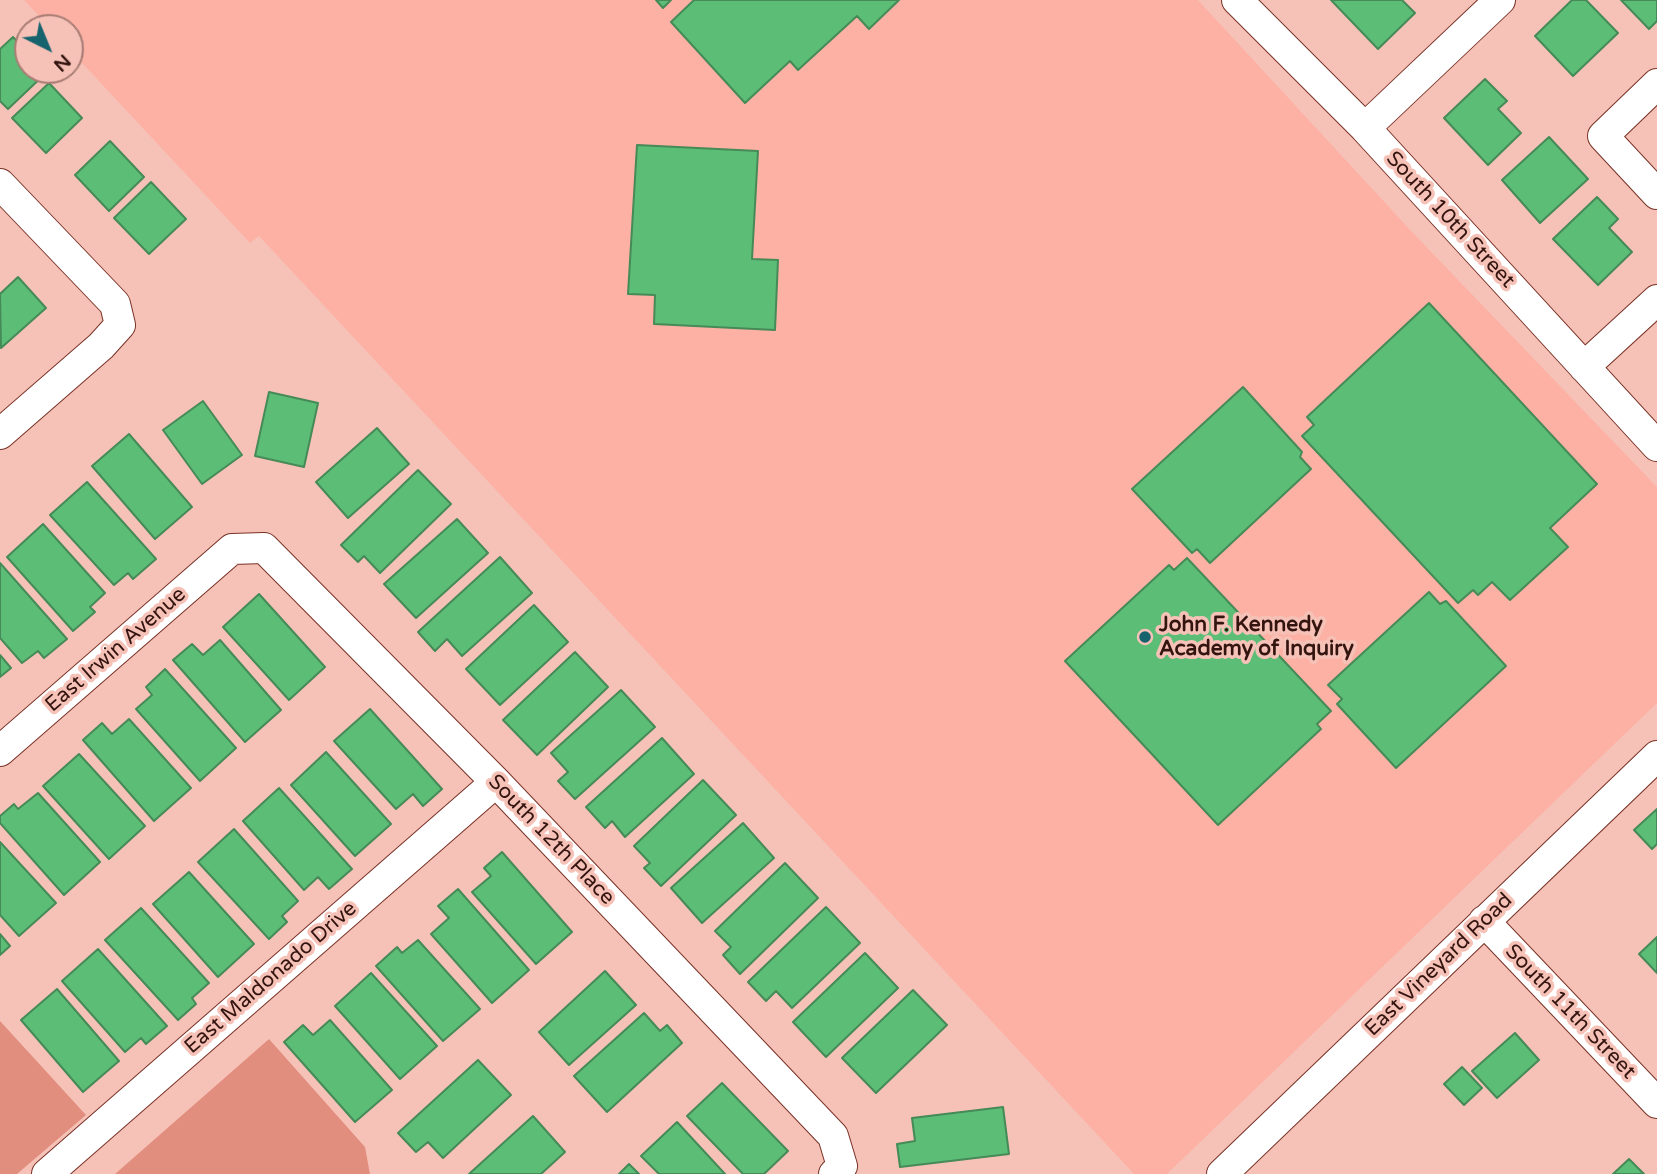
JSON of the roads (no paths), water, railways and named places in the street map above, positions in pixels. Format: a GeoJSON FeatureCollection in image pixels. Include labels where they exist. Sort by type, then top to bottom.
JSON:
{"type":"FeatureCollection","features":[{"type":"Feature","properties":{"kind":"street","name":"South 10th Street"},"geometry":{"type":"LineString","coordinates":[[1237,0],[1365,128],[1657,446]]}},
{"type":"Feature","properties":{"kind":"street"},"geometry":{"type":"LineString","coordinates":[[1365,128],[1481,6]]}},
{"type":"Feature","properties":{"kind":"street"},"geometry":{"type":"LineString","coordinates":[[1657,84],[1603,136],[1657,194]]}},
{"type":"Feature","properties":{"kind":"street"},"geometry":{"type":"LineString","coordinates":[[0,184],[115,304],[120,325],[0,434]]}},
{"type":"Feature","properties":{"kind":"street"},"geometry":{"type":"LineString","coordinates":[[1584,367],[1657,300]]}},
{"type":"Feature","properties":{"kind":"street","name":"South 12th Place"},"geometry":{"type":"LineString","coordinates":[[232,549],[264,548],[496,782],[833,1136],[838,1170]]}},
{"type":"Feature","properties":{"kind":"street","name":"East Irwin Avenue"},"geometry":{"type":"LineString","coordinates":[[0,751],[232,549]]}},
{"type":"Feature","properties":{"kind":"street","name":"East Vineyard Road"},"geometry":{"type":"LineString","coordinates":[[1222,1174],[1657,756]]}},
{"type":"Feature","properties":{"kind":"street","name":"East Maldonado Drive"},"geometry":{"type":"LineString","coordinates":[[47,1174],[496,782]]}},
{"type":"Feature","properties":{"kind":"street","name":"South 11th Street"},"geometry":{"type":"LineString","coordinates":[[1484,921],[1651,1084]]}},
{"type":"Feature","properties":{"kind":"place","name":"John F. Kennedy Academy of Inquiry"},"geometry":{"type":"Point","coordinates":[1145,637]}}]}
